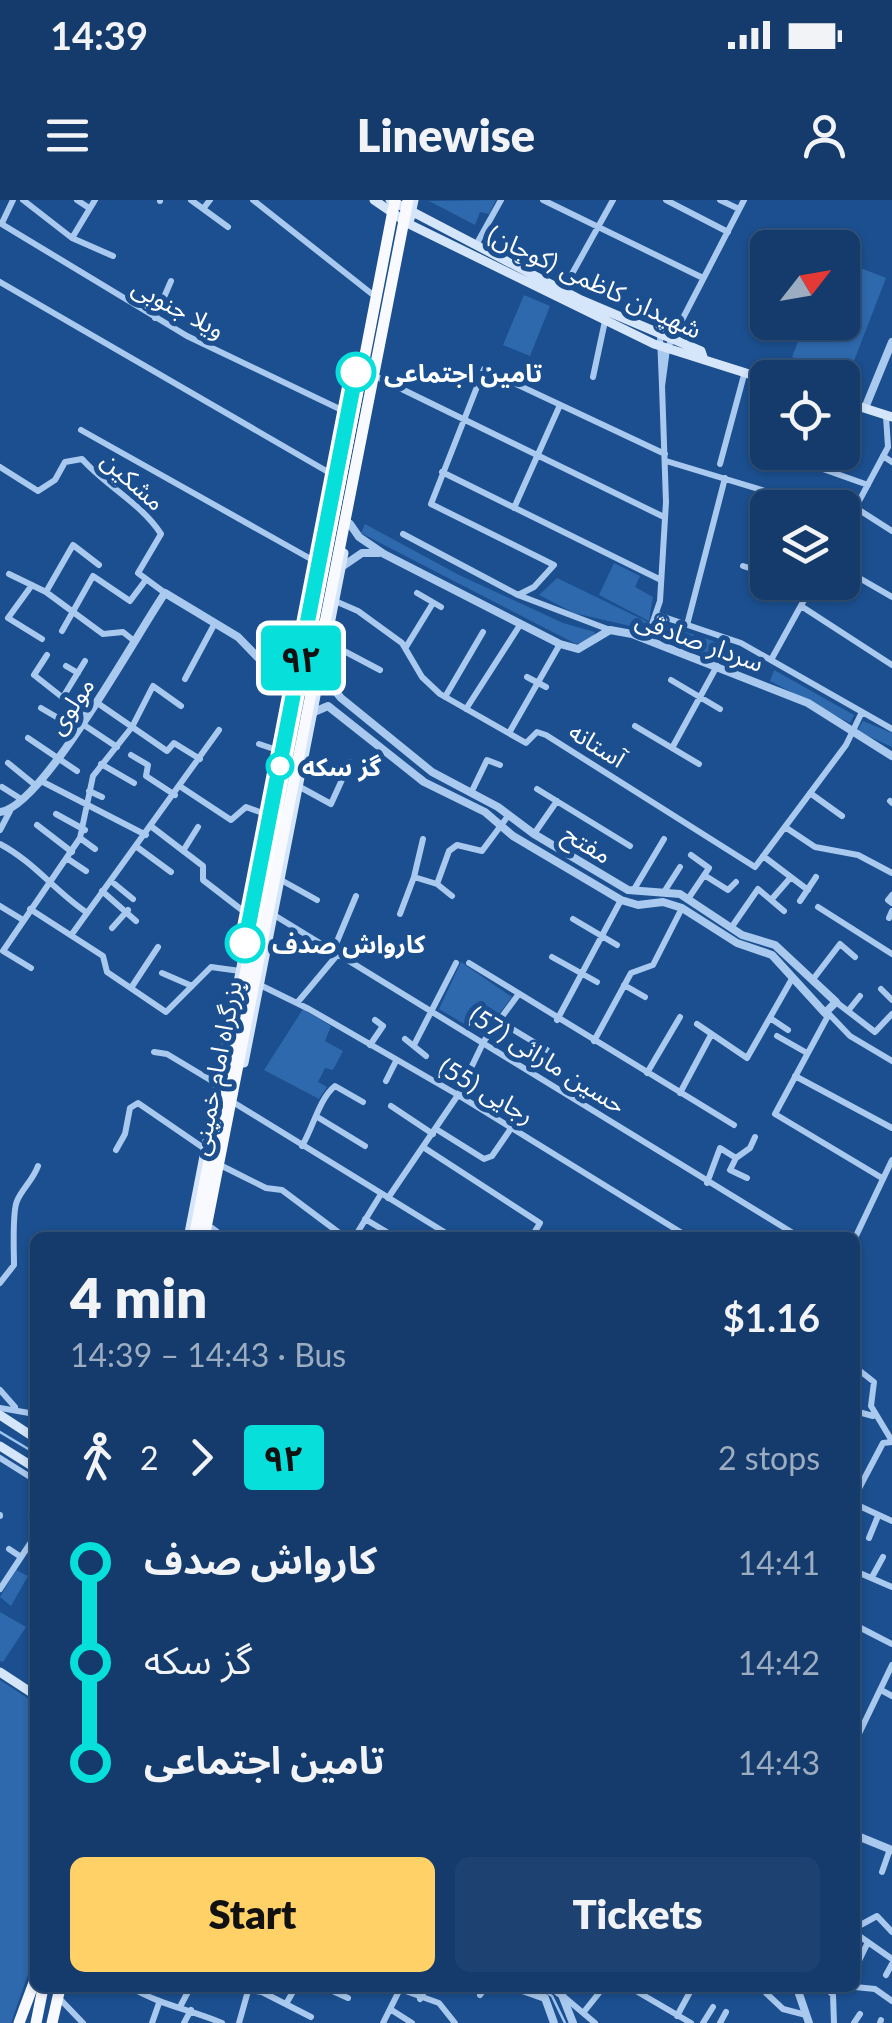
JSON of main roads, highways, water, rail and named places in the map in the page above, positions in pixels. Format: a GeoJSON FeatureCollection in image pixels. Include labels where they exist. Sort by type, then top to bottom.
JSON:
{"type":"FeatureCollection","features":[{"type":"Feature","properties":{"kind":"highway","name":"بزرگراه امام خمینی"},"geometry":{"type":"LineString","coordinates":[[209,1232],[412,200]]}},
{"type":"Feature","properties":{"kind":"highway","name":"بزرگراه امام خمینی"},"geometry":{"type":"LineString","coordinates":[[192,1232],[391,204]]}},
{"type":"Feature","properties":{"kind":"highway"},"geometry":{"type":"LineString","coordinates":[[19,2023],[31,1992]]}},
{"type":"Feature","properties":{"kind":"highway"},"geometry":{"type":"LineString","coordinates":[[36,2023],[41,1992]]}},
{"type":"Feature","properties":{"kind":"highway"},"geometry":{"type":"LineString","coordinates":[[52,2023],[59,1992]]}},
{"type":"Feature","properties":{"kind":"main road"},"geometry":{"type":"LineString","coordinates":[[374,200],[391,204],[410,220]]}},
{"type":"Feature","properties":{"kind":"main road"},"geometry":{"type":"LineString","coordinates":[[209,1232],[300,787],[412,200]]}},
{"type":"Feature","properties":{"kind":"main road"},"geometry":{"type":"LineString","coordinates":[[412,200],[433,226]]}},
{"type":"Feature","properties":{"kind":"main road"},"geometry":{"type":"LineString","coordinates":[[192,1232],[217,1084],[391,204]]}},
{"type":"Feature","properties":{"kind":"main road","name":"شهیدان کاظمی (کوجان)"},"geometry":{"type":"LineString","coordinates":[[410,220],[476,246],[664,342]]}},
{"type":"Feature","properties":{"kind":"main road","name":"شهیدان کاظمی (کوجان)"},"geometry":{"type":"LineString","coordinates":[[410,220],[605,321],[701,351],[704,360],[750,376]]}},
{"type":"Feature","properties":{"kind":"main road"},"geometry":{"type":"LineString","coordinates":[[860,406],[889,416]]}},
{"type":"Feature","properties":{"kind":"main road"},"geometry":{"type":"LineString","coordinates":[[294,692],[276,676],[298,670]]}},
{"type":"Feature","properties":{"kind":"main road"},"geometry":{"type":"LineString","coordinates":[[0,1412],[30,1434]]}},
{"type":"Feature","properties":{"kind":"main road"},"geometry":{"type":"LineString","coordinates":[[0,1446],[30,1465]]}},
{"type":"Feature","properties":{"kind":"main road"},"geometry":{"type":"LineString","coordinates":[[0,1672],[30,1692]]}},
{"type":"Feature","properties":{"kind":"waterway"},"geometry":{"type":"LineString","coordinates":[[0,1432],[30,1450]]}},
{"type":"Feature","properties":{"kind":"waterway"},"geometry":{"type":"LineString","coordinates":[[546,1992],[552,1996],[565,2023]]}},
{"type":"Feature","properties":{"kind":"place","name":"تامین اجتماعی"},"geometry":{"type":"Point","coordinates":[356,372]}},
{"type":"Feature","properties":{"kind":"place","name":"گز سکه"},"geometry":{"type":"Point","coordinates":[280,766]}},
{"type":"Feature","properties":{"kind":"place","name":"کارواش صدف"},"geometry":{"type":"Point","coordinates":[245,943]}}]}
